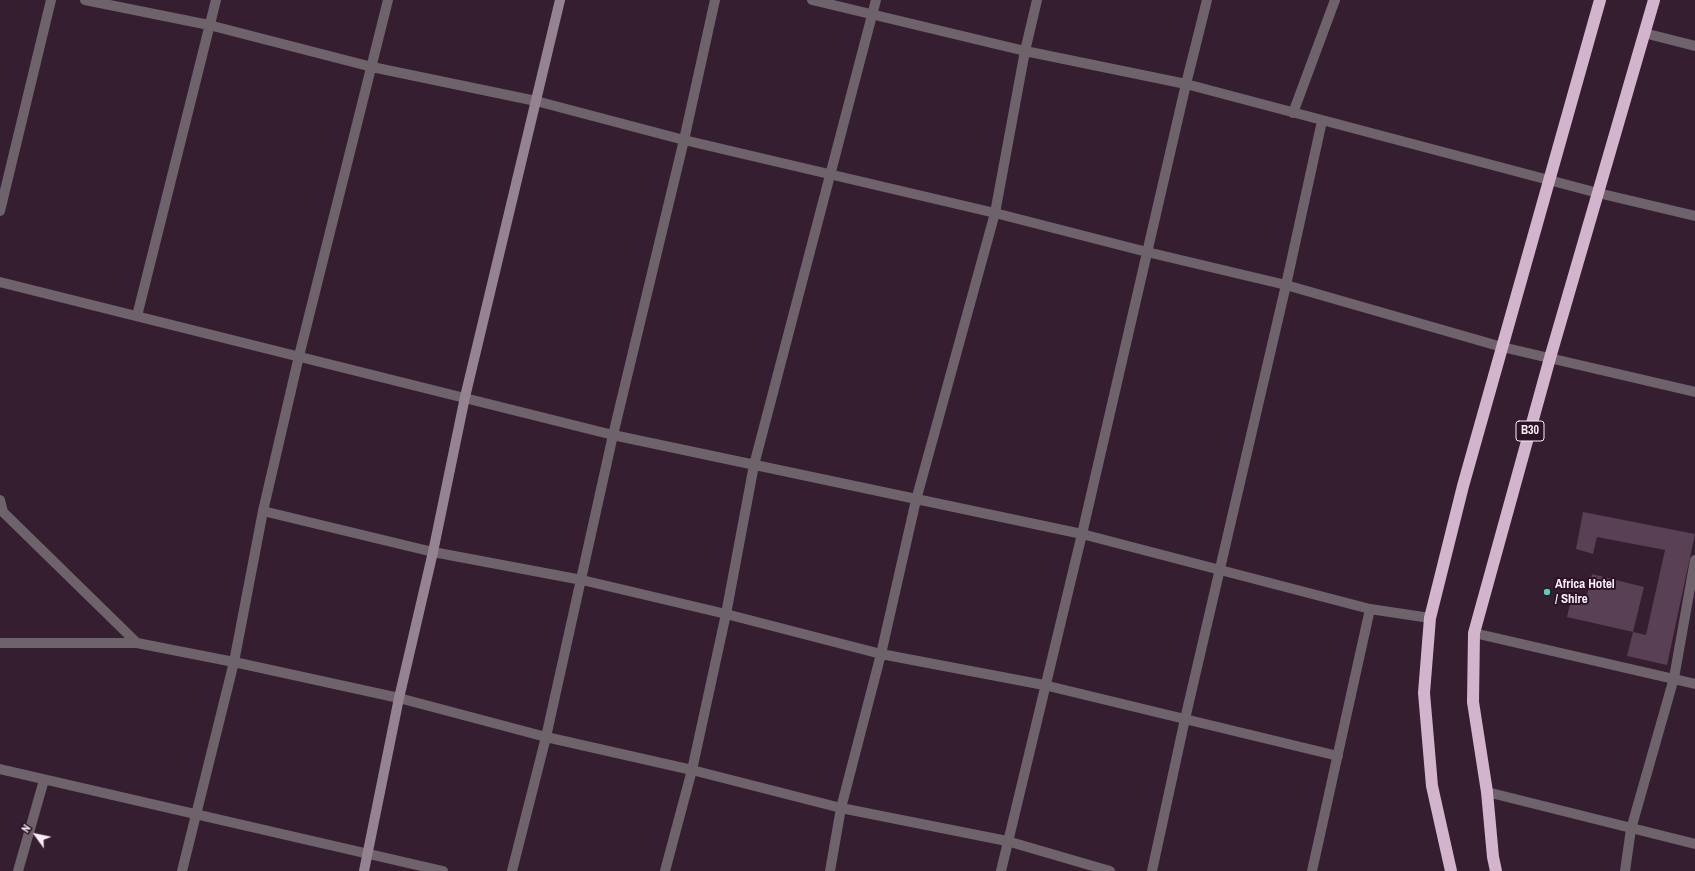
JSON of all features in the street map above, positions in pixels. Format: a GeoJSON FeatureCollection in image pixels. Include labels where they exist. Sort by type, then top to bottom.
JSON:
{"type":"FeatureCollection","features":[{"type":"Feature","properties":{"kind":"highway"},"geometry":{"type":"LineString","coordinates":[[1451,871],[1432,786],[1424,694],[1430,618],[1463,486],[1548,179],[1600,0]]}},
{"type":"Feature","properties":{"kind":"highway","name":"B30"},"geometry":{"type":"LineString","coordinates":[[1496,871],[1492,857],[1487,792],[1473,702],[1474,633],[1550,358],[1654,0]]}},
{"type":"Feature","properties":{"kind":"street"},"geometry":{"type":"LineString","coordinates":[[0,211],[51,0]]}},
{"type":"Feature","properties":{"kind":"street"},"geometry":{"type":"LineString","coordinates":[[85,0],[209,25],[372,67],[536,101],[684,140],[831,176],[995,213],[1286,286],[1502,347],[1695,392]]}},
{"type":"Feature","properties":{"kind":"street"},"geometry":{"type":"LineString","coordinates":[[137,316],[216,0]]}},
{"type":"Feature","properties":{"kind":"street"},"geometry":{"type":"LineString","coordinates":[[182,871],[234,662],[263,511],[299,356],[388,0]]}},
{"type":"Feature","properties":{"kind":"street"},"geometry":{"type":"LineString","coordinates":[[364,871],[399,698],[433,552],[465,397],[560,0]]}},
{"type":"Feature","properties":{"kind":"street"},"geometry":{"type":"LineString","coordinates":[[512,871],[546,737],[614,435],[684,140],[715,0]]}},
{"type":"Feature","properties":{"kind":"street"},"geometry":{"type":"LineString","coordinates":[[812,0],[1025,51],[1186,84],[1322,121],[1695,216]]}},
{"type":"Feature","properties":{"kind":"street"},"geometry":{"type":"LineString","coordinates":[[665,871],[692,770],[726,614],[754,465],[876,0]]}},
{"type":"Feature","properties":{"kind":"street"},"geometry":{"type":"LineString","coordinates":[[830,871],[842,808],[882,654],[916,500],[995,213],[1025,51],[1037,0]]}},
{"type":"Feature","properties":{"kind":"street"},"geometry":{"type":"LineString","coordinates":[[1001,871],[1044,685],[1082,534],[1186,84],[1207,0]]}},
{"type":"Feature","properties":{"kind":"street"},"geometry":{"type":"LineString","coordinates":[[1293,113],[1335,0]]}},
{"type":"Feature","properties":{"kind":"street"},"geometry":{"type":"LineString","coordinates":[[1644,33],[1695,46]]}},
{"type":"Feature","properties":{"kind":"street"},"geometry":{"type":"LineString","coordinates":[[1152,871],[1185,719],[1286,286],[1322,121]]}},
{"type":"Feature","properties":{"kind":"street"},"geometry":{"type":"LineString","coordinates":[[0,282],[614,435],[1082,534],[1370,609],[1430,618]]}},
{"type":"Feature","properties":{"kind":"street"},"geometry":{"type":"LineString","coordinates":[[0,500],[4,512],[137,643]]}},
{"type":"Feature","properties":{"kind":"street"},"geometry":{"type":"LineString","coordinates":[[263,511],[433,552],[582,580],[726,614],[882,654],[1044,685],[1338,756]]}},
{"type":"Feature","properties":{"kind":"street"},"geometry":{"type":"LineString","coordinates":[[1625,871],[1631,829],[1674,678],[1695,560]]}},
{"type":"Feature","properties":{"kind":"street"},"geometry":{"type":"LineString","coordinates":[[1312,871],[1370,609]]}},
{"type":"Feature","properties":{"kind":"street"},"geometry":{"type":"LineString","coordinates":[[1474,633],[1695,684]]}},
{"type":"Feature","properties":{"kind":"street"},"geometry":{"type":"LineString","coordinates":[[0,643],[137,643],[234,662],[399,698],[546,737],[692,770],[842,808],[1007,841],[1110,871]]}},
{"type":"Feature","properties":{"kind":"street"},"geometry":{"type":"LineString","coordinates":[[0,769],[443,871]]}},
{"type":"Feature","properties":{"kind":"street"},"geometry":{"type":"LineString","coordinates":[[18,871],[44,780]]}},
{"type":"Feature","properties":{"kind":"street"},"geometry":{"type":"LineString","coordinates":[[1487,792],[1695,844]]}},
{"type":"Feature","properties":{"kind":"building"},"geometry":{"type":"Polygon","coordinates":[[[1583,512],[1695,534],[1667,665],[1627,656],[1633,632],[1646,635],[1665,550],[1597,537],[1593,554],[1576,549],[1583,512]]]}},
{"type":"Feature","properties":{"kind":"building"},"geometry":{"type":"Polygon","coordinates":[[[1592,574],[1644,587],[1633,632],[1567,617],[1572,595],[1586,599],[1592,574]]]}},
{"type":"Feature","properties":{"kind":"place","name":"Africa Hotel / Shire"},"geometry":{"type":"Point","coordinates":[1547,592]}}]}
